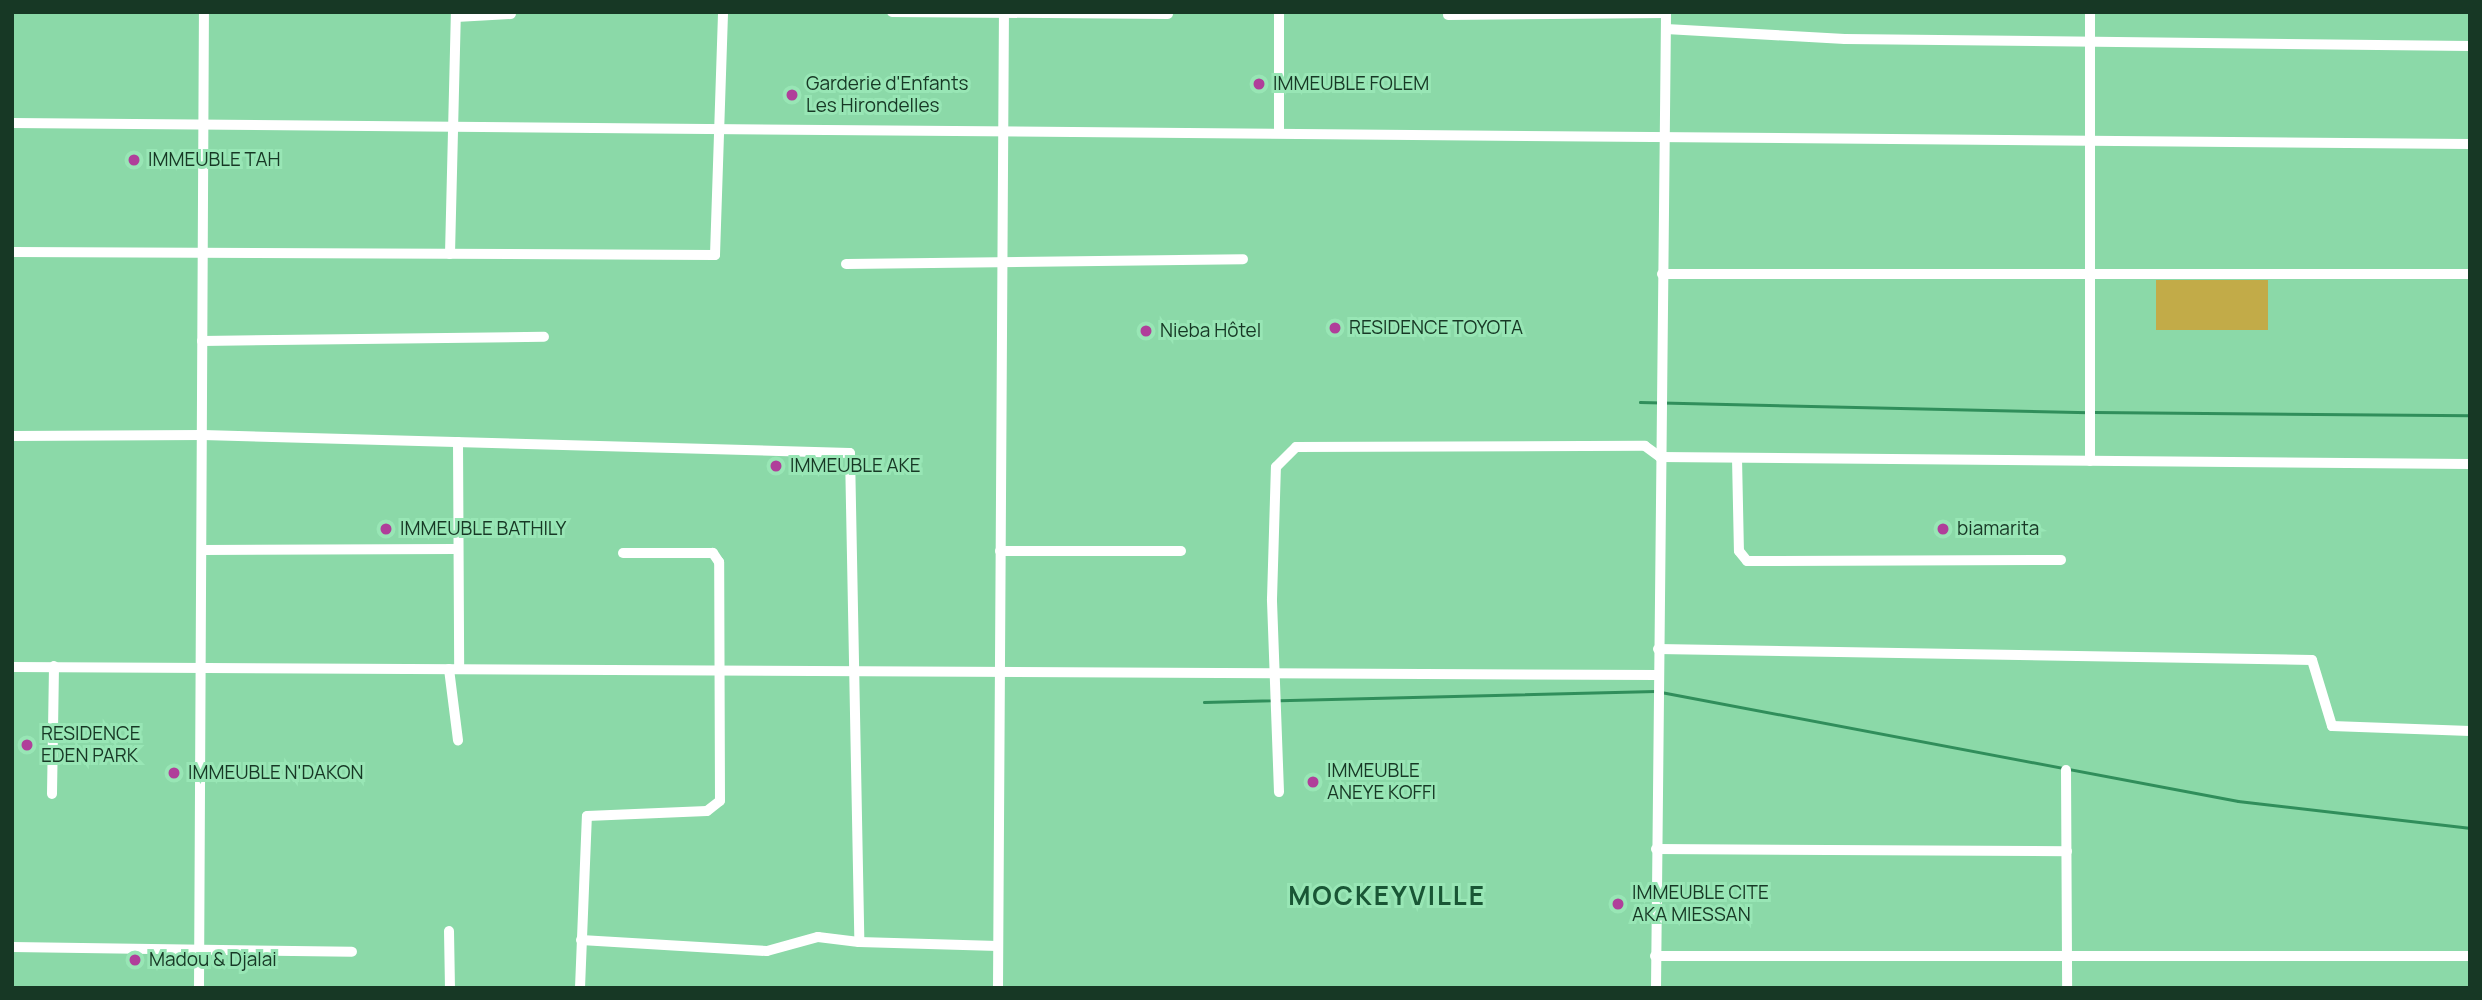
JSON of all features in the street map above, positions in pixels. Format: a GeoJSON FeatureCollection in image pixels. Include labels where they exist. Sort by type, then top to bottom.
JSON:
{"type":"FeatureCollection","features":[{"type":"Feature","properties":{"kind":"street"},"geometry":{"type":"LineString","coordinates":[[199,988],[204,12]]}},
{"type":"Feature","properties":{"kind":"street"},"geometry":{"type":"LineString","coordinates":[[12,252],[715,255],[723,12]]}},
{"type":"Feature","properties":{"kind":"street"},"geometry":{"type":"LineString","coordinates":[[892,12],[1168,14]]}},
{"type":"Feature","properties":{"kind":"street"},"geometry":{"type":"LineString","coordinates":[[1279,12],[1279,130]]}},
{"type":"Feature","properties":{"kind":"street"},"geometry":{"type":"LineString","coordinates":[[2090,12],[2094,139],[2090,461]]}},
{"type":"Feature","properties":{"kind":"street"},"geometry":{"type":"LineString","coordinates":[[998,988],[1004,13]]}},
{"type":"Feature","properties":{"kind":"street"},"geometry":{"type":"LineString","coordinates":[[1448,15],[1666,13],[1656,988]]}},
{"type":"Feature","properties":{"kind":"street"},"geometry":{"type":"LineString","coordinates":[[450,254],[456,15],[512,14]]}},
{"type":"Feature","properties":{"kind":"street"},"geometry":{"type":"LineString","coordinates":[[1666,29],[2093,43],[2470,46]]}},
{"type":"Feature","properties":{"kind":"street"},"geometry":{"type":"LineString","coordinates":[[12,122],[1279,130],[2470,144]]}},
{"type":"Feature","properties":{"kind":"street"},"geometry":{"type":"LineString","coordinates":[[846,264],[1243,259]]}},
{"type":"Feature","properties":{"kind":"street"},"geometry":{"type":"LineString","coordinates":[[1662,274],[2093,269],[2470,274]]}},
{"type":"Feature","properties":{"kind":"street"},"geometry":{"type":"LineString","coordinates":[[202,341],[544,337]]}},
{"type":"Feature","properties":{"kind":"street"},"geometry":{"type":"LineString","coordinates":[[12,436],[203,435],[850,453],[859,942]]}},
{"type":"Feature","properties":{"kind":"street"},"geometry":{"type":"LineString","coordinates":[[458,442],[454,669],[458,740]]}},
{"type":"Feature","properties":{"kind":"street"},"geometry":{"type":"LineString","coordinates":[[1279,792],[1274,673],[1276,467],[1286,452],[1373,443],[1645,446],[1660,457],[2470,464]]}},
{"type":"Feature","properties":{"kind":"street"},"geometry":{"type":"LineString","coordinates":[[1737,458],[1739,551],[1747,561],[2061,560]]}},
{"type":"Feature","properties":{"kind":"street"},"geometry":{"type":"LineString","coordinates":[[202,550],[455,549]]}},
{"type":"Feature","properties":{"kind":"street"},"geometry":{"type":"LineString","coordinates":[[1000,551],[1181,551]]}},
{"type":"Feature","properties":{"kind":"street"},"geometry":{"type":"LineString","coordinates":[[580,988],[587,816],[707,811],[720,801],[721,672],[716,557],[623,553]]}},
{"type":"Feature","properties":{"kind":"street"},"geometry":{"type":"LineString","coordinates":[[1658,649],[2312,660],[2332,726],[2470,732]]}},
{"type":"Feature","properties":{"kind":"street"},"geometry":{"type":"LineString","coordinates":[[52,794],[54,666]]}},
{"type":"Feature","properties":{"kind":"street"},"geometry":{"type":"LineString","coordinates":[[12,667],[1658,675]]}},
{"type":"Feature","properties":{"kind":"street"},"geometry":{"type":"LineString","coordinates":[[2067,770],[2067,988]]}},
{"type":"Feature","properties":{"kind":"street"},"geometry":{"type":"LineString","coordinates":[[1656,849],[2067,851]]}},
{"type":"Feature","properties":{"kind":"street"},"geometry":{"type":"LineString","coordinates":[[449,930],[450,988]]}},
{"type":"Feature","properties":{"kind":"street"},"geometry":{"type":"LineString","coordinates":[[581,940],[767,951],[818,937],[859,942],[998,946]]}},
{"type":"Feature","properties":{"kind":"street"},"geometry":{"type":"LineString","coordinates":[[12,947],[199,945],[352,952]]}},
{"type":"Feature","properties":{"kind":"street"},"geometry":{"type":"LineString","coordinates":[[1655,956],[2067,953],[2470,956]]}},
{"type":"Feature","properties":{"kind":"shaded area"},"geometry":{"type":"Polygon","coordinates":[[[2156,280],[2268,280],[2268,330],[2156,330],[2156,280]]]}},
{"type":"Feature","properties":{"kind":"waterway"},"geometry":{"type":"LineString","coordinates":[[1640,402],[2088,412]]}},
{"type":"Feature","properties":{"kind":"waterway"},"geometry":{"type":"LineString","coordinates":[[2094,412],[2470,415]]}},
{"type":"Feature","properties":{"kind":"waterway"},"geometry":{"type":"LineString","coordinates":[[1204,702],[1655,691]]}},
{"type":"Feature","properties":{"kind":"waterway"},"geometry":{"type":"LineString","coordinates":[[1661,692],[2238,801],[2470,828]]}},
{"type":"Feature","properties":{"kind":"place","name":"IMMEUBLE FOLEM"},"geometry":{"type":"Point","coordinates":[1259,84]}},
{"type":"Feature","properties":{"kind":"place","name":"Garderie d'Enfants Les Hirondelles"},"geometry":{"type":"Point","coordinates":[792,95]}},
{"type":"Feature","properties":{"kind":"place","name":"IMMEUBLE TAH"},"geometry":{"type":"Point","coordinates":[134,160]}},
{"type":"Feature","properties":{"kind":"place","name":"RESIDENCE TOYOTA"},"geometry":{"type":"Point","coordinates":[1335,328]}},
{"type":"Feature","properties":{"kind":"place","name":"Nieba Hôtel"},"geometry":{"type":"Point","coordinates":[1146,331]}},
{"type":"Feature","properties":{"kind":"place","name":"IMMEUBLE AKE"},"geometry":{"type":"Point","coordinates":[776,466]}},
{"type":"Feature","properties":{"kind":"place","name":"IMMEUBLE BATHILY"},"geometry":{"type":"Point","coordinates":[386,529]}},
{"type":"Feature","properties":{"kind":"place","name":"biamarita"},"geometry":{"type":"Point","coordinates":[1943,529]}},
{"type":"Feature","properties":{"kind":"place","name":"RESIDENCE EDEN PARK"},"geometry":{"type":"Point","coordinates":[27,745]}},
{"type":"Feature","properties":{"kind":"place","name":"IMMEUBLE N'DAKON"},"geometry":{"type":"Point","coordinates":[174,773]}},
{"type":"Feature","properties":{"kind":"place","name":"IMMEUBLE ANEYE KOFFI"},"geometry":{"type":"Point","coordinates":[1313,782]}},
{"type":"Feature","properties":{"kind":"place","name":"IMMEUBLE CITE AKA MIESSAN"},"geometry":{"type":"Point","coordinates":[1618,904]}},
{"type":"Feature","properties":{"kind":"place","name":"Madou & Djalai"},"geometry":{"type":"Point","coordinates":[135,960]}},
{"type":"Feature","properties":{"kind":"district","name":"MOCKEYVILLE"},"geometry":{"type":"Point","coordinates":[1387,896]}}]}
